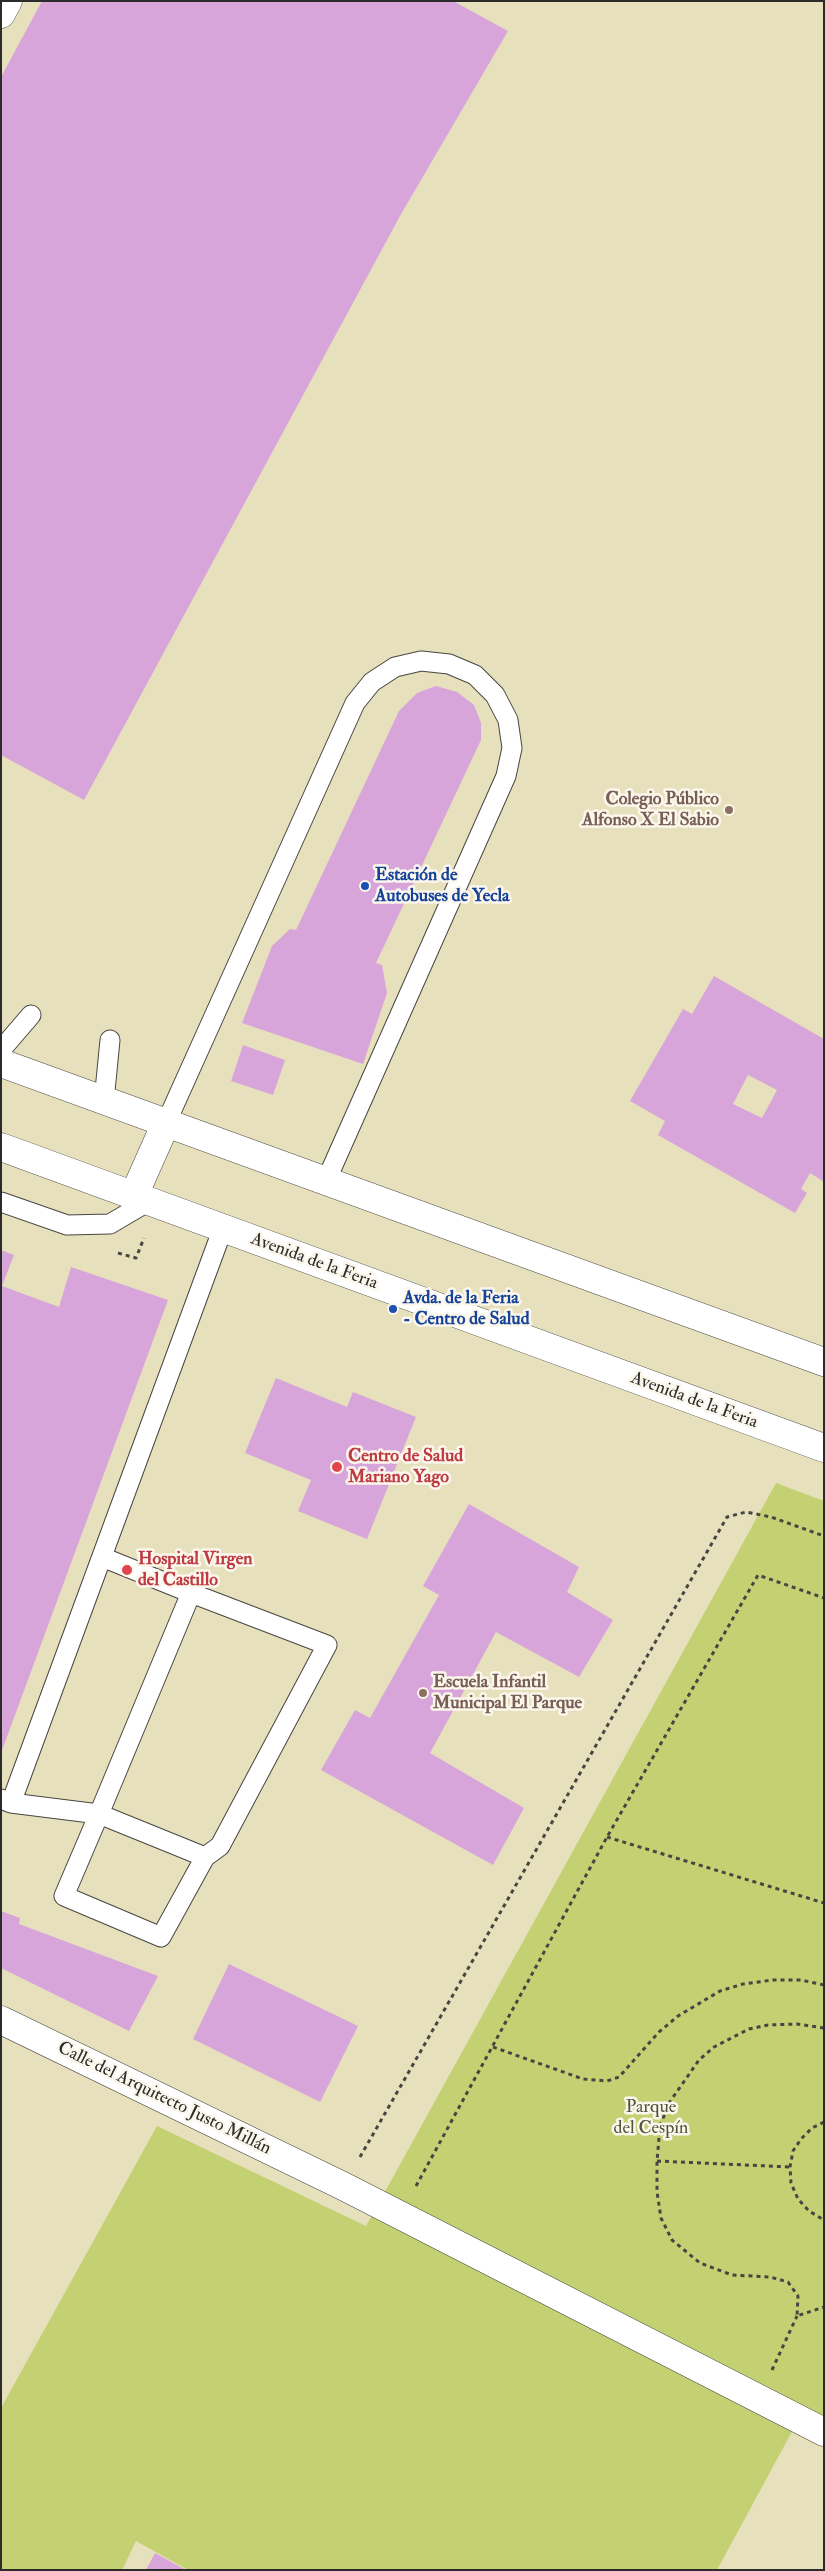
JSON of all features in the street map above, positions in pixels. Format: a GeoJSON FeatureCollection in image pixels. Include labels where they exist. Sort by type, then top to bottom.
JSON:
{"type":"FeatureCollection","features":[{"type":"Feature","properties":{"kind":"street"},"geometry":{"type":"LineString","coordinates":[[1,14],[8,1]]}},
{"type":"Feature","properties":{"kind":"street"},"geometry":{"type":"LineString","coordinates":[[1,1063],[824,1362]]}},
{"type":"Feature","properties":{"kind":"street"},"geometry":{"type":"LineString","coordinates":[[141,1198],[166,1123]]}},
{"type":"Feature","properties":{"kind":"street","name":"Avenida de la Feria"},"geometry":{"type":"LineString","coordinates":[[1,1147],[824,1448]]}},
{"type":"Feature","properties":{"kind":"street","name":"Calle del Arquitecto Justo Millán"},"geometry":{"type":"LineString","coordinates":[[1,2020],[335,2181],[824,2432]]}},
{"type":"Feature","properties":{"kind":"lane"},"geometry":{"type":"LineString","coordinates":[[166,1123],[355,703],[372,682],[395,668],[422,661],[449,664],[475,675],[495,695],[508,720],[512,748],[506,776],[326,1181]]}},
{"type":"Feature","properties":{"kind":"lane"},"geometry":{"type":"LineString","coordinates":[[1,1050],[31,1015]]}},
{"type":"Feature","properties":{"kind":"lane"},"geometry":{"type":"LineString","coordinates":[[104,1100],[110,1040]]}},
{"type":"Feature","properties":{"kind":"lane"},"geometry":{"type":"LineString","coordinates":[[1,1202],[67,1225],[110,1224],[141,1198]]}},
{"type":"Feature","properties":{"kind":"lane"},"geometry":{"type":"LineString","coordinates":[[204,1857],[100,1814],[6,1801],[102,1557],[223,1228]]}},
{"type":"Feature","properties":{"kind":"lane"},"geometry":{"type":"LineString","coordinates":[[102,1557],[327,1645],[220,1846],[204,1857],[161,1937],[64,1896],[100,1814],[191,1593]]}},
{"type":"Feature","properties":{"kind":"path"},"geometry":{"type":"LineString","coordinates":[[335,2181],[727,1516],[746,1512],[771,1516],[824,1536]]}},
{"type":"Feature","properties":{"kind":"path"},"geometry":{"type":"LineString","coordinates":[[412,2194],[607,1837],[758,1575],[824,1598]]}},
{"type":"Feature","properties":{"kind":"path"},"geometry":{"type":"LineString","coordinates":[[607,1837],[824,1903]]}},
{"type":"Feature","properties":{"kind":"path"},"geometry":{"type":"LineString","coordinates":[[494,2047],[583,2079],[607,2081],[619,2077],[659,2032],[678,2016],[720,1991],[744,1984],[773,1980],[801,1980],[824,1985]]}},
{"type":"Feature","properties":{"kind":"path"},"geometry":{"type":"LineString","coordinates":[[768,2378],[797,2316],[798,2296],[788,2282],[770,2277],[732,2275],[700,2263],[672,2240],[661,2218],[657,2192],[660,2126],[669,2102],[699,2060],[714,2048],[749,2029],[768,2025],[797,2024],[824,2028]]}},
{"type":"Feature","properties":{"kind":"path"},"geometry":{"type":"LineString","coordinates":[[824,2122],[812,2128],[801,2139],[793,2152],[790,2167],[792,2183],[798,2198],[809,2211],[824,2220]]}},
{"type":"Feature","properties":{"kind":"path"},"geometry":{"type":"LineString","coordinates":[[657,2161],[790,2167]]}},
{"type":"Feature","properties":{"kind":"path"},"geometry":{"type":"LineString","coordinates":[[797,2316],[824,2307]]}},
{"type":"Feature","properties":{"kind":"green space","name":"Parque del Cespín"},"geometry":{"type":"Polygon","coordinates":[[[776,1483],[824,1501],[824,2425],[801,2415],[717,2570],[188,2570],[136,2541],[122,2570],[1,2570],[1,2408],[157,2126],[366,2226],[776,1483]]]}},
{"type":"Feature","properties":{"kind":"building"},"geometry":{"type":"Polygon","coordinates":[[[42,1],[453,1],[508,31],[400,216],[84,800],[1,755],[1,77],[42,1]]]}},
{"type":"Feature","properties":{"kind":"building"},"geometry":{"type":"Polygon","coordinates":[[[436,686],[457,692],[474,705],[481,723],[481,740],[376,963],[382,965],[387,993],[363,1064],[242,1023],[272,946],[290,929],[296,930],[399,711],[417,693],[436,686]]]}},
{"type":"Feature","properties":{"kind":"building"},"geometry":{"type":"Polygon","coordinates":[[[714,976],[824,1039],[824,1182],[810,1173],[801,1189],[807,1193],[795,1213],[658,1135],[665,1121],[630,1101],[683,1009],[692,1014],[714,976]],[[748,1075],[733,1104],[762,1118],[777,1090],[748,1075]]]}},
{"type":"Feature","properties":{"kind":"building"},"geometry":{"type":"Polygon","coordinates":[[[243,1045],[285,1060],[273,1095],[231,1081],[243,1045]]]}},
{"type":"Feature","properties":{"kind":"building"},"geometry":{"type":"Polygon","coordinates":[[[1,1250],[14,1255],[2,1286],[59,1307],[71,1267],[168,1300],[1,1753],[1,1250]]]}},
{"type":"Feature","properties":{"kind":"building","name":"Centro de Salud Mariano Yago"},"geometry":{"type":"Polygon","coordinates":[[[276,1378],[347,1407],[353,1392],[416,1417],[367,1539],[298,1511],[311,1480],[245,1453],[276,1378]]]}},
{"type":"Feature","properties":{"kind":"building","name":"Escuela Infantil Municipal El Parque"},"geometry":{"type":"Polygon","coordinates":[[[469,1504],[579,1567],[567,1592],[613,1620],[579,1677],[496,1632],[430,1753],[524,1808],[493,1865],[321,1770],[355,1710],[370,1718],[439,1595],[423,1586],[469,1504]]]}},
{"type":"Feature","properties":{"kind":"building"},"geometry":{"type":"Polygon","coordinates":[[[1,1911],[20,1918],[19,1924],[158,1976],[129,2031],[1,1968],[1,1911]]]}},
{"type":"Feature","properties":{"kind":"building"},"geometry":{"type":"Polygon","coordinates":[[[229,1964],[358,2026],[320,2102],[193,2039],[229,1964]]]}},
{"type":"Feature","properties":{"kind":"building"},"geometry":{"type":"Polygon","coordinates":[[[155,2553],[186,2570],[146,2570],[155,2553]]]}},
{"type":"Feature","properties":{"kind":"place","name":"Colegio Público Alfonso X El Sabio"},"geometry":{"type":"Point","coordinates":[729,810]}},
{"type":"Feature","properties":{"kind":"place","name":"Estación de Autobuses de Yecla"},"geometry":{"type":"Point","coordinates":[365,886]}},
{"type":"Feature","properties":{"kind":"place","name":"Avda. de la Feria - Centro de Salud"},"geometry":{"type":"Point","coordinates":[393,1309]}},
{"type":"Feature","properties":{"kind":"place","name":"Centro de Salud Mariano Yago"},"geometry":{"type":"Point","coordinates":[337,1467]}},
{"type":"Feature","properties":{"kind":"place","name":"Hospital Virgen del Castillo"},"geometry":{"type":"Point","coordinates":[127,1570]}},
{"type":"Feature","properties":{"kind":"place","name":"Escuela Infantil Municipal El Parque"},"geometry":{"type":"Point","coordinates":[423,1693]}}]}
